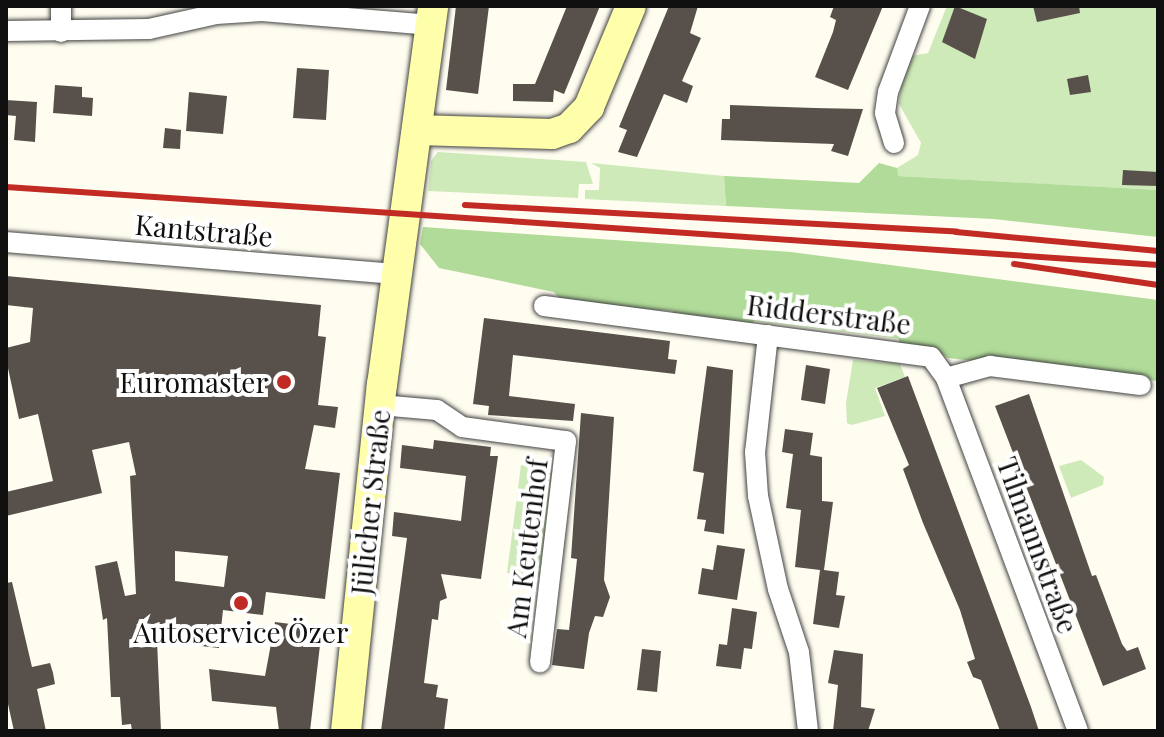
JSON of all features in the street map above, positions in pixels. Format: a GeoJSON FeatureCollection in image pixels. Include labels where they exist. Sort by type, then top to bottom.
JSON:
{"type":"FeatureCollection","features":[{"type":"Feature","properties":{"kind":"main road"},"geometry":{"type":"LineString","coordinates":[[417,130],[552,134],[569,128],[589,107],[631,6]]}},
{"type":"Feature","properties":{"kind":"main road","name":"Jülicher Straße"},"geometry":{"type":"LineString","coordinates":[[346,731],[380,405],[432,16]]}},
{"type":"Feature","properties":{"kind":"street"},"geometry":{"type":"LineString","coordinates":[[61,6],[61,32]]}},
{"type":"Feature","properties":{"kind":"street"},"geometry":{"type":"LineString","coordinates":[[894,143],[885,113],[888,92],[920,6]]}},
{"type":"Feature","properties":{"kind":"street"},"geometry":{"type":"LineString","coordinates":[[6,31],[149,29],[216,14],[262,11],[432,16]]}},
{"type":"Feature","properties":{"kind":"street","name":"Kantstraße"},"geometry":{"type":"LineString","coordinates":[[6,242],[398,274]]}},
{"type":"Feature","properties":{"kind":"street","name":"Ridderstraße"},"geometry":{"type":"LineString","coordinates":[[544,306],[923,353],[946,378]]}},
{"type":"Feature","properties":{"kind":"street"},"geometry":{"type":"LineString","coordinates":[[768,335],[755,452],[758,496],[774,576],[799,652],[808,731]]}},
{"type":"Feature","properties":{"kind":"street"},"geometry":{"type":"LineString","coordinates":[[946,378],[990,366],[1141,385]]}},
{"type":"Feature","properties":{"kind":"street","name":"Tilmannstraße"},"geometry":{"type":"LineString","coordinates":[[946,378],[1078,731]]}},
{"type":"Feature","properties":{"kind":"street","name":"Am Keutenhof"},"geometry":{"type":"LineString","coordinates":[[380,405],[437,410],[462,427],[566,441],[540,662]]}},
{"type":"Feature","properties":{"kind":"green space"},"geometry":{"type":"Polygon","coordinates":[[[947,6],[1158,6],[1158,190],[897,176],[897,168],[918,155],[921,143],[899,104],[901,87],[911,56],[928,53],[947,6]]]}},
{"type":"Feature","properties":{"kind":"green space"},"geometry":{"type":"Polygon","coordinates":[[[438,152],[586,162],[593,184],[579,184],[578,198],[428,191],[431,161],[438,152]]]}},
{"type":"Feature","properties":{"kind":"green space"},"geometry":{"type":"Polygon","coordinates":[[[591,163],[724,176],[726,206],[585,199],[585,190],[599,190],[600,168],[591,163]]]}},
{"type":"Feature","properties":{"kind":"green space"},"geometry":{"type":"Polygon","coordinates":[[[879,163],[897,168],[898,176],[1158,190],[1158,237],[994,219],[726,206],[724,176],[859,183],[879,163]]]}},
{"type":"Feature","properties":{"kind":"green space"},"geometry":{"type":"Polygon","coordinates":[[[423,227],[791,252],[1158,300],[1158,381],[948,358],[932,347],[899,345],[899,339],[879,328],[798,305],[772,309],[754,321],[753,327],[672,317],[673,311],[563,303],[554,292],[439,268],[420,244],[423,227]]]}},
{"type":"Feature","properties":{"kind":"green space"},"geometry":{"type":"Polygon","coordinates":[[[797,305],[880,328],[900,339],[754,321],[772,309],[797,305]]]}},
{"type":"Feature","properties":{"kind":"green space"},"geometry":{"type":"Polygon","coordinates":[[[853,360],[900,364],[905,377],[875,388],[885,416],[852,425],[847,423],[846,403],[853,360]]]}},
{"type":"Feature","properties":{"kind":"green space"},"geometry":{"type":"Polygon","coordinates":[[[1081,460],[1104,477],[1103,485],[1071,498],[1059,466],[1081,460]]]}},
{"type":"Feature","properties":{"kind":"green space"},"geometry":{"type":"Polygon","coordinates":[[[521,465],[555,470],[541,577],[507,573],[521,465]]]}},
{"type":"Feature","properties":{"kind":"building"},"geometry":{"type":"Polygon","coordinates":[[[456,6],[489,6],[478,94],[446,90],[456,6]]]}},
{"type":"Feature","properties":{"kind":"building"},"geometry":{"type":"Polygon","coordinates":[[[567,6],[600,6],[564,94],[554,90],[553,102],[513,101],[513,84],[535,84],[567,6]]]}},
{"type":"Feature","properties":{"kind":"building"},"geometry":{"type":"Polygon","coordinates":[[[669,6],[698,6],[690,33],[701,38],[682,81],[693,86],[687,103],[664,94],[637,157],[618,152],[627,130],[619,127],[669,6]]]}},
{"type":"Feature","properties":{"kind":"building"},"geometry":{"type":"Polygon","coordinates":[[[834,6],[883,6],[848,90],[815,77],[833,32],[836,20],[830,17],[834,6]]]}},
{"type":"Feature","properties":{"kind":"building"},"geometry":{"type":"Polygon","coordinates":[[[955,6],[987,19],[975,59],[942,42],[955,6]]]}},
{"type":"Feature","properties":{"kind":"building"},"geometry":{"type":"Polygon","coordinates":[[[1033,6],[1079,6],[1080,13],[1037,22],[1033,6]]]}},
{"type":"Feature","properties":{"kind":"building"},"geometry":{"type":"Polygon","coordinates":[[[297,68],[329,70],[326,120],[293,118],[297,68]]]}},
{"type":"Feature","properties":{"kind":"building"},"geometry":{"type":"Polygon","coordinates":[[[1088,75],[1091,92],[1070,95],[1067,79],[1088,75]]]}},
{"type":"Feature","properties":{"kind":"building"},"geometry":{"type":"Polygon","coordinates":[[[55,85],[82,87],[82,97],[93,98],[92,116],[53,113],[55,85]]]}},
{"type":"Feature","properties":{"kind":"building"},"geometry":{"type":"Polygon","coordinates":[[[189,92],[227,96],[223,134],[186,131],[189,92]]]}},
{"type":"Feature","properties":{"kind":"building"},"geometry":{"type":"Polygon","coordinates":[[[6,100],[37,102],[35,142],[14,140],[16,116],[6,115],[6,100]]]}},
{"type":"Feature","properties":{"kind":"building"},"geometry":{"type":"Polygon","coordinates":[[[730,105],[863,109],[848,156],[831,151],[834,144],[721,140],[722,119],[730,119],[730,105]]]}},
{"type":"Feature","properties":{"kind":"building"},"geometry":{"type":"Polygon","coordinates":[[[165,128],[181,130],[180,149],[163,148],[165,128]]]}},
{"type":"Feature","properties":{"kind":"building"},"geometry":{"type":"Polygon","coordinates":[[[1123,170],[1158,172],[1158,186],[1122,185],[1123,170]]]}},
{"type":"Feature","properties":{"kind":"building"},"geometry":{"type":"Polygon","coordinates":[[[6,276],[321,305],[318,336],[326,337],[318,405],[338,407],[335,428],[314,425],[305,469],[340,473],[325,599],[266,592],[263,615],[223,610],[219,648],[157,641],[161,731],[132,731],[131,724],[122,725],[120,697],[111,697],[107,618],[103,620],[95,566],[117,561],[125,596],[136,594],[130,476],[136,475],[129,442],[92,450],[102,493],[6,516],[6,492],[53,481],[38,414],[19,419],[6,359],[6,348],[30,342],[33,308],[6,305],[6,276]],[[175,551],[175,581],[224,587],[228,556],[175,551]]]}},
{"type":"Feature","properties":{"kind":"building"},"geometry":{"type":"Polygon","coordinates":[[[484,318],[670,341],[668,359],[677,360],[675,374],[513,355],[509,396],[575,404],[573,421],[488,415],[489,406],[473,404],[484,318]]]}},
{"type":"Feature","properties":{"kind":"building"},"geometry":{"type":"Polygon","coordinates":[[[806,365],[830,369],[825,404],[801,400],[806,365]]]}},
{"type":"Feature","properties":{"kind":"building"},"geometry":{"type":"Polygon","coordinates":[[[707,366],[733,370],[724,534],[704,531],[706,520],[697,519],[704,473],[693,471],[707,366]]]}},
{"type":"Feature","properties":{"kind":"building"},"geometry":{"type":"Polygon","coordinates":[[[908,376],[1039,731],[1000,731],[981,680],[973,677],[967,662],[975,659],[960,610],[923,523],[903,469],[909,465],[877,388],[908,376]]]}},
{"type":"Feature","properties":{"kind":"building"},"geometry":{"type":"Polygon","coordinates":[[[1029,394],[1092,576],[1096,575],[1122,644],[1127,651],[1138,647],[1146,669],[1103,686],[995,406],[1029,394]]]}},
{"type":"Feature","properties":{"kind":"building"},"geometry":{"type":"Polygon","coordinates":[[[581,413],[614,417],[604,580],[610,597],[603,617],[595,616],[589,633],[584,669],[552,665],[557,629],[569,630],[575,578],[577,559],[571,558],[581,413]]]}},
{"type":"Feature","properties":{"kind":"building"},"geometry":{"type":"Polygon","coordinates":[[[785,429],[813,433],[810,455],[822,457],[822,501],[833,502],[824,570],[839,572],[836,595],[845,596],[839,628],[813,624],[820,570],[795,567],[801,510],[786,508],[793,454],[782,452],[785,429]]]}},
{"type":"Feature","properties":{"kind":"building"},"geometry":{"type":"Polygon","coordinates":[[[434,440],[491,447],[490,456],[498,456],[481,579],[441,574],[447,598],[440,601],[438,620],[432,619],[424,683],[438,685],[436,697],[448,699],[444,731],[381,731],[407,538],[392,536],[394,512],[461,521],[466,476],[400,468],[402,445],[433,449],[434,440]]]}},
{"type":"Feature","properties":{"kind":"building"},"geometry":{"type":"Polygon","coordinates":[[[717,545],[745,549],[737,600],[698,594],[702,568],[713,570],[717,545]]]}},
{"type":"Feature","properties":{"kind":"building"},"geometry":{"type":"Polygon","coordinates":[[[12,582],[32,667],[50,663],[53,673],[55,684],[37,689],[46,731],[14,731],[6,695],[6,583],[12,582]]]}},
{"type":"Feature","properties":{"kind":"building"},"geometry":{"type":"Polygon","coordinates":[[[732,608],[757,612],[752,649],[744,648],[741,669],[716,666],[719,644],[727,645],[732,608]]]}},
{"type":"Feature","properties":{"kind":"building"},"geometry":{"type":"Polygon","coordinates":[[[275,622],[322,628],[310,731],[279,731],[276,707],[212,701],[209,669],[265,676],[275,622]]]}},
{"type":"Feature","properties":{"kind":"building"},"geometry":{"type":"Polygon","coordinates":[[[642,649],[661,651],[657,692],[637,690],[642,649]]]}},
{"type":"Feature","properties":{"kind":"building"},"geometry":{"type":"Polygon","coordinates":[[[834,650],[863,654],[861,707],[875,709],[868,731],[833,731],[838,685],[828,683],[834,650]]]}},
{"type":"Feature","properties":{"kind":"railway"},"geometry":{"type":"LineString","coordinates":[[6,187],[1158,265]]}},
{"type":"Feature","properties":{"kind":"railway"},"geometry":{"type":"LineString","coordinates":[[465,205],[956,232],[1158,251]]}},
{"type":"Feature","properties":{"kind":"railway"},"geometry":{"type":"LineString","coordinates":[[1014,264],[1158,285]]}},
{"type":"Feature","properties":{"kind":"place","name":"Euromaster"},"geometry":{"type":"Point","coordinates":[284,382]}},
{"type":"Feature","properties":{"kind":"place","name":"Autoservice Özer"},"geometry":{"type":"Point","coordinates":[241,603]}}]}
